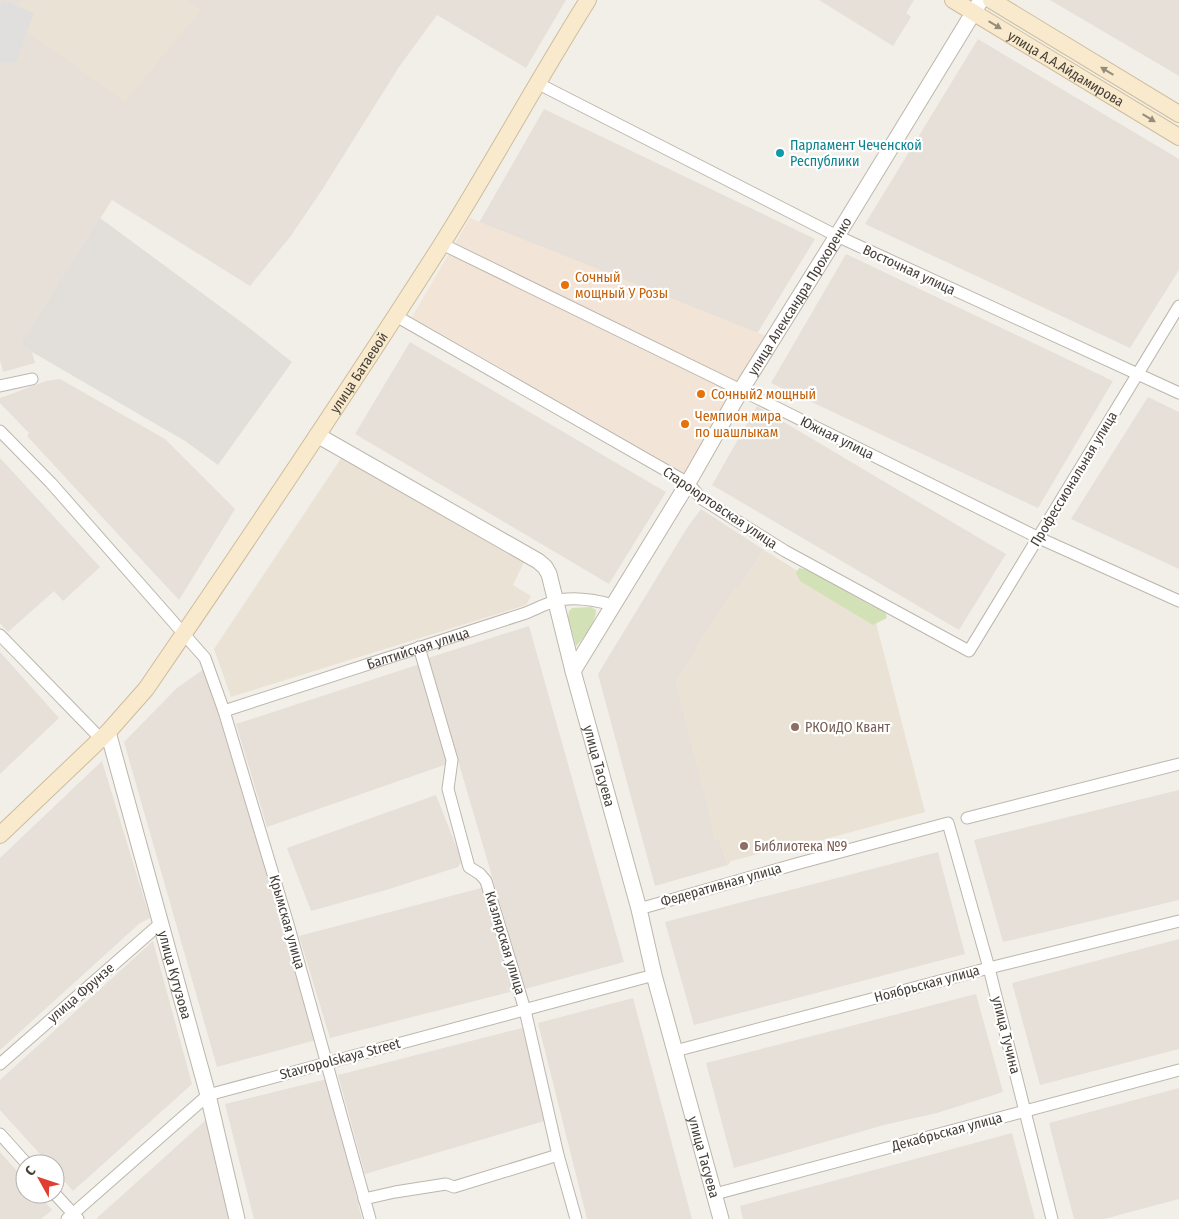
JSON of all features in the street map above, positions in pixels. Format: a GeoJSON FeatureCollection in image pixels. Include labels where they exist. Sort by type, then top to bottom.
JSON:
{"type":"FeatureCollection","features":[{"type":"Feature","properties":{"kind":"main road","name":"улица Батаевой"},"geometry":{"type":"LineString","coordinates":[[104,736],[146,689],[396,316],[442,244],[588,0]]}},
{"type":"Feature","properties":{"kind":"main road","name":"улица А.А.Айдамирова"},"geometry":{"type":"LineString","coordinates":[[953,0],[977,6],[1179,136]]}},
{"type":"Feature","properties":{"kind":"main road","name":"улица А.А.Айдамирова"},"geometry":{"type":"LineString","coordinates":[[991,0],[1179,114]]}},
{"type":"Feature","properties":{"kind":"main road"},"geometry":{"type":"LineString","coordinates":[[0,835],[104,736]]}},
{"type":"Feature","properties":{"kind":"street","name":"улица Александра Прохоренко"},"geometry":{"type":"LineString","coordinates":[[573,672],[688,483],[741,390],[977,6]]}},
{"type":"Feature","properties":{"kind":"street","name":"Восточная улица"},"geometry":{"type":"LineString","coordinates":[[537,83],[837,236],[1179,393]]}},
{"type":"Feature","properties":{"kind":"street","name":"Южная улица"},"geometry":{"type":"LineString","coordinates":[[442,244],[1038,538],[1179,602]]}},
{"type":"Feature","properties":{"kind":"street","name":"Профессиональная улица"},"geometry":{"type":"LineString","coordinates":[[969,651],[1179,306]]}},
{"type":"Feature","properties":{"kind":"street","name":"Староюртовская улица"},"geometry":{"type":"LineString","coordinates":[[396,316],[688,483],[702,499],[785,551],[969,651]]}},
{"type":"Feature","properties":{"kind":"street"},"geometry":{"type":"LineString","coordinates":[[0,386],[32,379]]}},
{"type":"Feature","properties":{"kind":"street","name":"Крымская улица"},"geometry":{"type":"LineString","coordinates":[[0,431],[51,483],[205,658],[224,711],[288,924],[370,1219]]}},
{"type":"Feature","properties":{"kind":"street","name":"улица Тасуева"},"geometry":{"type":"LineString","coordinates":[[317,435],[538,561],[549,574],[573,672],[639,909],[654,975],[721,1219]]}},
{"type":"Feature","properties":{"kind":"street","name":"Балтийская улица"},"geometry":{"type":"LineString","coordinates":[[224,711],[526,613],[556,601],[574,598],[614,605]]}},
{"type":"Feature","properties":{"kind":"street"},"geometry":{"type":"LineString","coordinates":[[0,635],[104,736]]}},
{"type":"Feature","properties":{"kind":"street","name":"Кизлярская улица"},"geometry":{"type":"LineString","coordinates":[[419,647],[452,760],[448,789],[469,867],[480,874],[486,881],[525,1010],[558,1155],[576,1219]]}},
{"type":"Feature","properties":{"kind":"street","name":"улица Кутузова"},"geometry":{"type":"LineString","coordinates":[[104,736],[161,923],[208,1095],[237,1219]]}},
{"type":"Feature","properties":{"kind":"street"},"geometry":{"type":"LineString","coordinates":[[967,818],[1179,764]]}},
{"type":"Feature","properties":{"kind":"street","name":"Федеративная улица"},"geometry":{"type":"LineString","coordinates":[[639,909],[948,823]]}},
{"type":"Feature","properties":{"kind":"street","name":"улица Тучина"},"geometry":{"type":"LineString","coordinates":[[948,823],[989,968],[1052,1219]]}},
{"type":"Feature","properties":{"kind":"street","name":"Ноябрьская улица"},"geometry":{"type":"LineString","coordinates":[[675,1051],[989,968],[1179,921]]}},
{"type":"Feature","properties":{"kind":"street","name":"улица Фрунзе"},"geometry":{"type":"LineString","coordinates":[[0,1064],[161,923]]}},
{"type":"Feature","properties":{"kind":"street","name":"Stavropolskaya Street"},"geometry":{"type":"LineString","coordinates":[[72,1217],[208,1095],[654,975]]}},
{"type":"Feature","properties":{"kind":"street","name":"Декабрьская улица"},"geometry":{"type":"LineString","coordinates":[[715,1194],[1179,1070]]}},
{"type":"Feature","properties":{"kind":"street"},"geometry":{"type":"LineString","coordinates":[[0,1134],[18,1154]]}},
{"type":"Feature","properties":{"kind":"street"},"geometry":{"type":"LineString","coordinates":[[364,1199],[446,1184],[454,1187],[558,1155]]}},
{"type":"Feature","properties":{"kind":"street"},"geometry":{"type":"LineString","coordinates":[[62,1204],[72,1217]]}},
{"type":"Feature","properties":{"kind":"shaded area"},"geometry":{"type":"Polygon","coordinates":[[[0,0],[566,0],[526,68],[437,15],[399,67],[322,190],[290,237],[250,286],[112,200],[20,345],[32,352],[35,363],[3,372],[0,360],[0,0]]]}},
{"type":"Feature","properties":{"kind":"shaded area"},"geometry":{"type":"Polygon","coordinates":[[[3,0],[34,13],[16,63],[0,63],[0,5],[3,0]]]}},
{"type":"Feature","properties":{"kind":"shaded area"},"geometry":{"type":"Polygon","coordinates":[[[21,0],[185,0],[201,10],[125,102],[8,18],[21,0]]]}},
{"type":"Feature","properties":{"kind":"shaded area"},"geometry":{"type":"Polygon","coordinates":[[[819,0],[914,0],[906,13],[911,17],[893,46],[819,0]]]}},
{"type":"Feature","properties":{"kind":"shaded area"},"geometry":{"type":"Polygon","coordinates":[[[1050,0],[1179,0],[1179,76],[1050,0]]]}},
{"type":"Feature","properties":{"kind":"shaded area"},"geometry":{"type":"Polygon","coordinates":[[[978,39],[1179,159],[1179,270],[1130,348],[865,224],[978,39]]]}},
{"type":"Feature","properties":{"kind":"shaded area"},"geometry":{"type":"Polygon","coordinates":[[[544,109],[815,239],[736,368],[468,242],[544,109]]]}},
{"type":"Feature","properties":{"kind":"shaded area"},"geometry":{"type":"Polygon","coordinates":[[[100,218],[248,327],[292,362],[218,465],[185,441],[20,345],[100,218]]]}},
{"type":"Feature","properties":{"kind":"shaded area"},"geometry":{"type":"Polygon","coordinates":[[[470,218],[766,336],[686,474],[412,317],[470,218]]]}},
{"type":"Feature","properties":{"kind":"shaded area"},"geometry":{"type":"Polygon","coordinates":[[[846,254],[1113,381],[1038,508],[771,383],[846,254]]]}},
{"type":"Feature","properties":{"kind":"shaded area"},"geometry":{"type":"Polygon","coordinates":[[[410,342],[666,492],[609,584],[355,434],[410,342]]]}},
{"type":"Feature","properties":{"kind":"shaded area"},"geometry":{"type":"Polygon","coordinates":[[[60,379],[165,439],[235,509],[179,600],[27,436],[29,433],[0,403],[0,398],[46,381],[60,379]]]}},
{"type":"Feature","properties":{"kind":"shaded area"},"geometry":{"type":"Polygon","coordinates":[[[1148,397],[1179,412],[1179,569],[1071,519],[1148,397]]]}},
{"type":"Feature","properties":{"kind":"shaded area"},"geometry":{"type":"Polygon","coordinates":[[[757,406],[1006,554],[959,630],[712,485],[757,406]]]}},
{"type":"Feature","properties":{"kind":"shaded area"},"geometry":{"type":"Polygon","coordinates":[[[342,457],[524,562],[513,585],[531,596],[526,605],[231,697],[214,649],[342,457]]]}},
{"type":"Feature","properties":{"kind":"shaded area"},"geometry":{"type":"Polygon","coordinates":[[[0,458],[100,567],[63,601],[54,591],[8,632],[0,623],[0,458]]]}},
{"type":"Feature","properties":{"kind":"shaded area"},"geometry":{"type":"Polygon","coordinates":[[[701,509],[764,550],[739,588],[736,587],[676,683],[715,839],[719,838],[728,865],[655,886],[598,674],[687,528],[701,509]]]}},
{"type":"Feature","properties":{"kind":"shaded area","name":"РКОиДО Квант"},"geometry":{"type":"Polygon","coordinates":[[[764,550],[875,619],[925,812],[796,847],[731,861],[728,865],[719,838],[715,839],[676,683],[736,586],[739,588],[764,550]]]}},
{"type":"Feature","properties":{"kind":"shaded area"},"geometry":{"type":"Polygon","coordinates":[[[529,626],[624,962],[525,989],[428,658],[529,626]]]}},
{"type":"Feature","properties":{"kind":"shaded area"},"geometry":{"type":"Polygon","coordinates":[[[0,652],[59,718],[0,774],[0,652]]]}},
{"type":"Feature","properties":{"kind":"shaded area"},"geometry":{"type":"Polygon","coordinates":[[[420,664],[450,763],[267,827],[236,724],[420,664]]]}},
{"type":"Feature","properties":{"kind":"shaded area"},"geometry":{"type":"Polygon","coordinates":[[[204,669],[215,693],[316,1040],[217,1067],[124,742],[177,688],[204,669]]]}},
{"type":"Feature","properties":{"kind":"shaded area"},"geometry":{"type":"Polygon","coordinates":[[[102,761],[150,918],[140,923],[0,1050],[0,858],[102,761]]]}},
{"type":"Feature","properties":{"kind":"shaded area"},"geometry":{"type":"Polygon","coordinates":[[[1179,790],[1179,900],[1003,942],[974,840],[1179,790]]]}},
{"type":"Feature","properties":{"kind":"shaded area"},"geometry":{"type":"Polygon","coordinates":[[[436,795],[462,861],[458,867],[311,911],[287,848],[436,795]]]}},
{"type":"Feature","properties":{"kind":"shaded area"},"geometry":{"type":"Polygon","coordinates":[[[938,852],[965,954],[694,1025],[665,922],[938,852]]]}},
{"type":"Feature","properties":{"kind":"shaded area"},"geometry":{"type":"Polygon","coordinates":[[[485,887],[514,991],[330,1038],[299,936],[485,887]]]}},
{"type":"Feature","properties":{"kind":"shaded area"},"geometry":{"type":"Polygon","coordinates":[[[1179,939],[1179,1049],[1040,1085],[1012,983],[1179,939]]]}},
{"type":"Feature","properties":{"kind":"shaded area"},"geometry":{"type":"Polygon","coordinates":[[[153,941],[192,1084],[73,1191],[65,1182],[65,1154],[40,1154],[0,1110],[0,1080],[153,941]]]}},
{"type":"Feature","properties":{"kind":"shaded area"},"geometry":{"type":"Polygon","coordinates":[[[976,994],[1003,1092],[937,1113],[884,1125],[734,1168],[706,1063],[976,994]]]}},
{"type":"Feature","properties":{"kind":"shaded area"},"geometry":{"type":"Polygon","coordinates":[[[633,998],[692,1219],[587,1219],[538,1023],[633,998]]]}},
{"type":"Feature","properties":{"kind":"shaded area"},"geometry":{"type":"Polygon","coordinates":[[[526,1027],[548,1120],[365,1174],[338,1075],[526,1027]]]}},
{"type":"Feature","properties":{"kind":"shaded area"},"geometry":{"type":"Polygon","coordinates":[[[327,1079],[362,1219],[254,1219],[225,1104],[327,1079]]]}},
{"type":"Feature","properties":{"kind":"shaded area"},"geometry":{"type":"Polygon","coordinates":[[[1179,1088],[1179,1199],[1104,1219],[1074,1219],[1049,1123],[1179,1088]]]}},
{"type":"Feature","properties":{"kind":"shaded area"},"geometry":{"type":"Polygon","coordinates":[[[207,1119],[231,1219],[97,1219],[97,1218],[207,1119]]]}},
{"type":"Feature","properties":{"kind":"shaded area"},"geometry":{"type":"Polygon","coordinates":[[[1012,1133],[1035,1219],[743,1219],[740,1206],[1012,1133]]]}},
{"type":"Feature","properties":{"kind":"shaded area"},"geometry":{"type":"Polygon","coordinates":[[[0,1152],[15,1169],[15,1204],[47,1204],[52,1210],[41,1219],[0,1219],[0,1152]]]}},
{"type":"Feature","properties":{"kind":"green space"},"geometry":{"type":"Polygon","coordinates":[[[799,568],[809,570],[872,606],[881,606],[887,618],[873,625],[800,581],[796,573],[799,568]]]}},
{"type":"Feature","properties":{"kind":"green space"},"geometry":{"type":"Polygon","coordinates":[[[591,607],[596,610],[594,620],[576,646],[568,617],[569,611],[572,608],[591,607]]]}},
{"type":"Feature","properties":{"kind":"place","name":"Парламент Чеченской Республики"},"geometry":{"type":"Point","coordinates":[780,153]}},
{"type":"Feature","properties":{"kind":"place","name":"Сочный мощный У Розы"},"geometry":{"type":"Point","coordinates":[565,285]}},
{"type":"Feature","properties":{"kind":"place","name":"Сочный2 мощный"},"geometry":{"type":"Point","coordinates":[701,394]}},
{"type":"Feature","properties":{"kind":"place","name":"Чемпион мира по шашлыкам"},"geometry":{"type":"Point","coordinates":[685,424]}},
{"type":"Feature","properties":{"kind":"place","name":"РКОиДО Квант"},"geometry":{"type":"Point","coordinates":[795,727]}},
{"type":"Feature","properties":{"kind":"place","name":"Библиотека №9"},"geometry":{"type":"Point","coordinates":[744,846]}}]}
